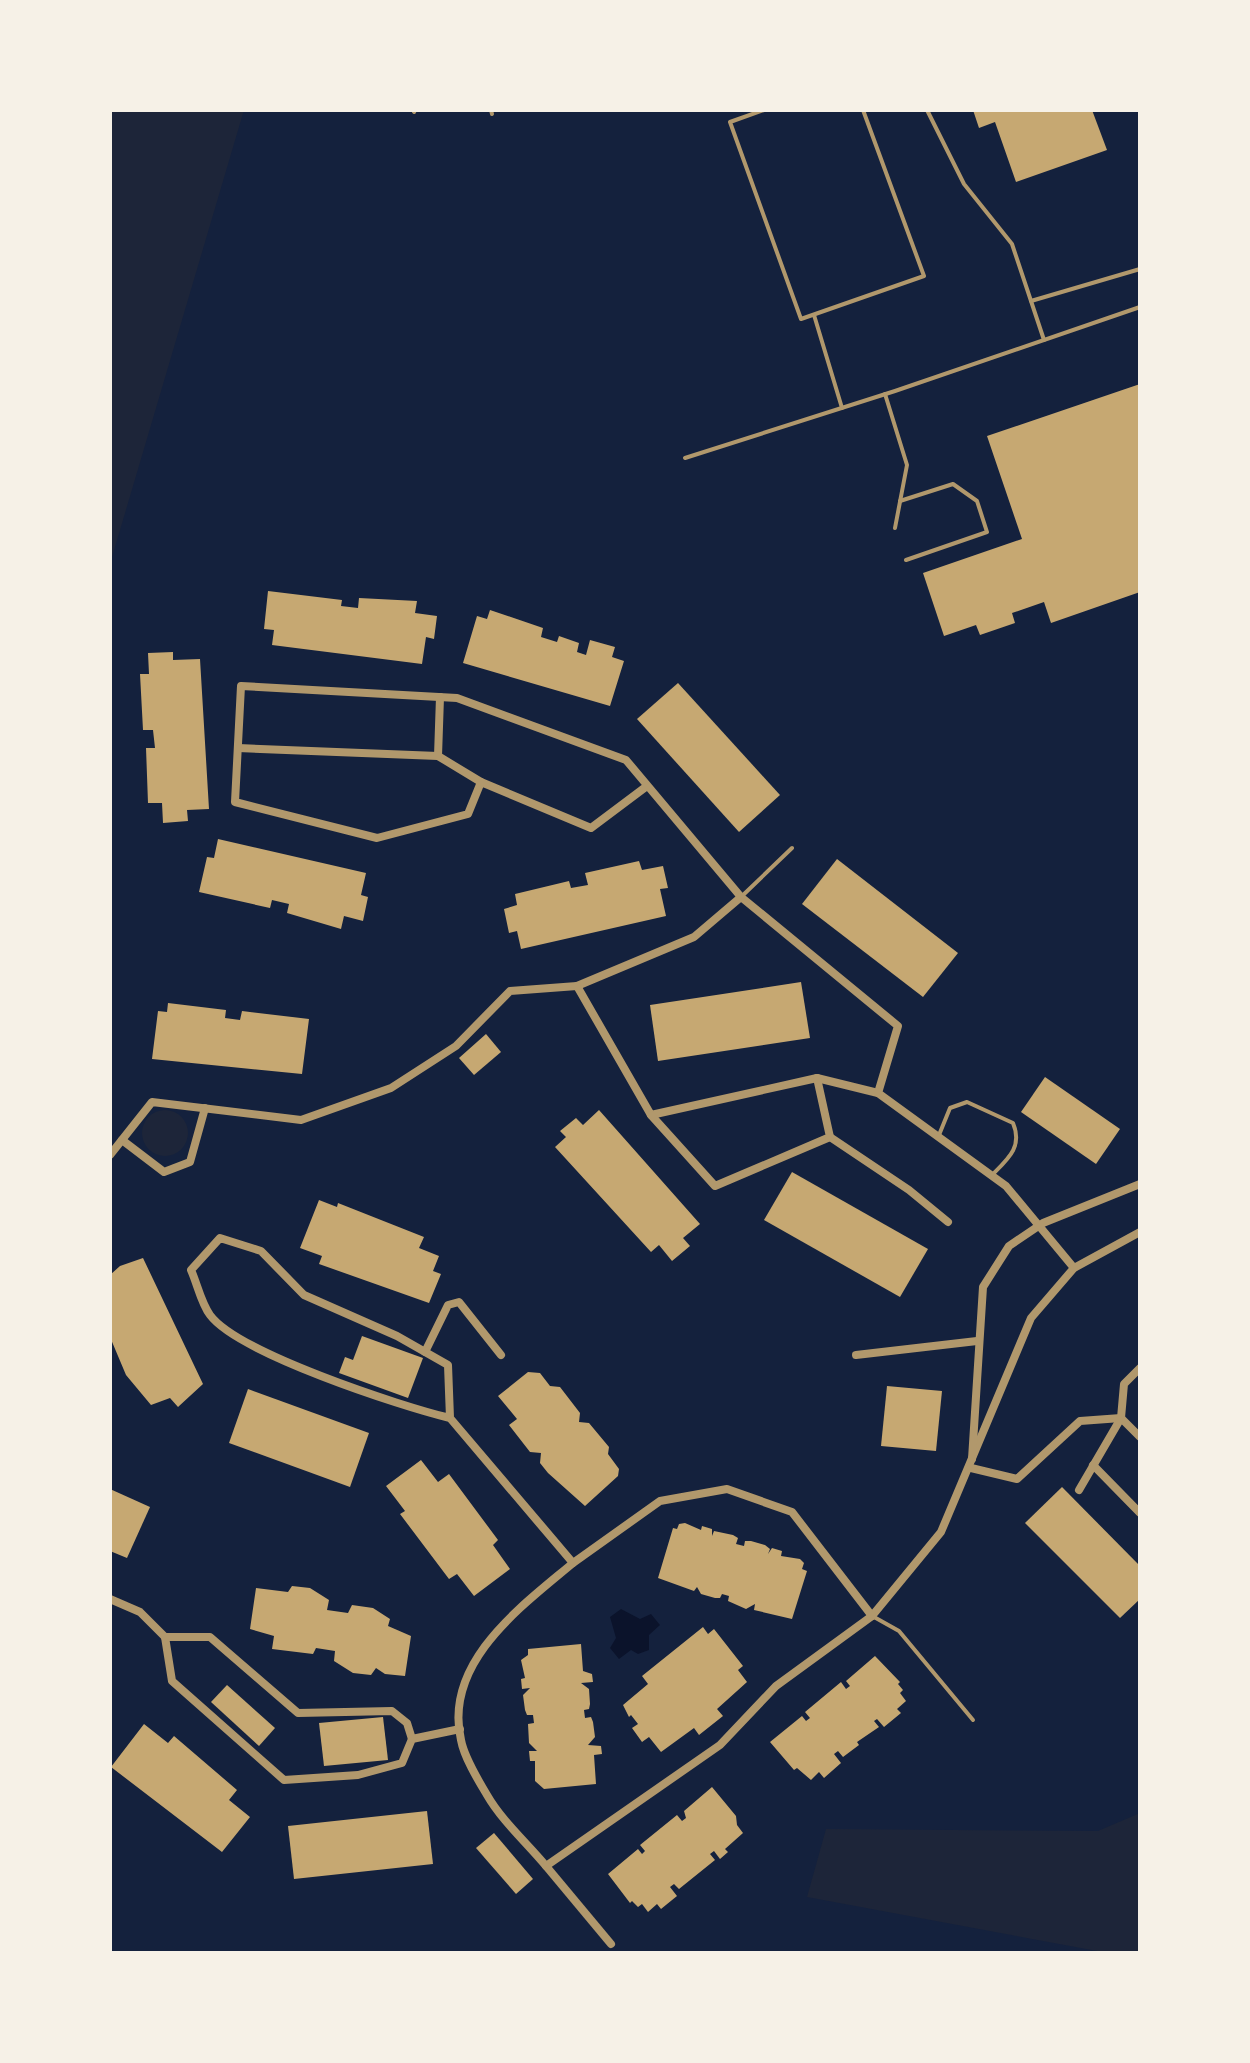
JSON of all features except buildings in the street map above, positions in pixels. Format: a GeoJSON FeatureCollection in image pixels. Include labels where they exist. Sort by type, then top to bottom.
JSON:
{"type":"FeatureCollection","features":[{"type":"Feature","properties":{"kind":"street"},"geometry":{"type":"LineString","coordinates":[[481,782],[468,814],[377,838],[235,802],[241,686],[457,698],[626,760],[741,897],[898,1026],[878,1093]]}},
{"type":"Feature","properties":{"kind":"street"},"geometry":{"type":"LineString","coordinates":[[438,756],[440,697]]}},
{"type":"Feature","properties":{"kind":"street"},"geometry":{"type":"LineString","coordinates":[[238,748],[438,756],[481,782],[591,828],[647,786]]}},
{"type":"Feature","properties":{"kind":"street"},"geometry":{"type":"LineString","coordinates":[[110,1155],[152,1102],[301,1120],[391,1088],[456,1046],[510,991],[577,986],[694,937],[741,897]]}},
{"type":"Feature","properties":{"kind":"street"},"geometry":{"type":"LineString","coordinates":[[577,986],[651,1115],[715,1186],[830,1137]]}},
{"type":"Feature","properties":{"kind":"street"},"geometry":{"type":"LineString","coordinates":[[651,1115],[817,1078],[878,1093],[1006,1186],[1074,1268]]}},
{"type":"Feature","properties":{"kind":"street"},"geometry":{"type":"LineString","coordinates":[[817,1078],[830,1137],[909,1190],[948,1222]]}},
{"type":"Feature","properties":{"kind":"street"},"geometry":{"type":"LineString","coordinates":[[122,1140],[164,1172],[190,1162],[205,1108]]}},
{"type":"Feature","properties":{"kind":"street"},"geometry":{"type":"LineString","coordinates":[[971,1468],[977,1341],[983,1287],[1009,1246],[1038,1226],[1140,1184]]}},
{"type":"Feature","properties":{"kind":"street"},"geometry":{"type":"LineString","coordinates":[[546,1866],[720,1745],[776,1686],[872,1616],[941,1532],[971,1468],[1031,1318],[1074,1268],[1140,1232]]}},
{"type":"Feature","properties":{"kind":"street"},"geometry":{"type":"LineString","coordinates":[[450,1418],[448,1365],[304,1295],[261,1251],[220,1238],[191,1270],[210,1316],[260,1350],[397,1405],[450,1418],[573,1563]]}},
{"type":"Feature","properties":{"kind":"street"},"geometry":{"type":"LineString","coordinates":[[425,1352],[448,1305],[459,1302],[501,1355]]}},
{"type":"Feature","properties":{"kind":"street"},"geometry":{"type":"LineString","coordinates":[[856,1355],[977,1341]]}},
{"type":"Feature","properties":{"kind":"street"},"geometry":{"type":"LineString","coordinates":[[1079,1490],[1121,1418],[1124,1384],[1140,1368]]}},
{"type":"Feature","properties":{"kind":"street"},"geometry":{"type":"LineString","coordinates":[[971,1468],[1017,1479],[1080,1421],[1121,1418],[1140,1437]]}},
{"type":"Feature","properties":{"kind":"street"},"geometry":{"type":"LineString","coordinates":[[1093,1465],[1140,1513]]}},
{"type":"Feature","properties":{"kind":"street"},"geometry":{"type":"LineString","coordinates":[[611,1944],[488,1798],[461,1740],[460,1701],[476,1658],[505,1620],[573,1563],[660,1501],[727,1489],[792,1512],[872,1616]]}},
{"type":"Feature","properties":{"kind":"street"},"geometry":{"type":"LineString","coordinates":[[110,1599],[140,1612],[165,1637],[172,1681],[284,1780],[358,1775],[402,1763],[412,1739],[407,1723],[392,1711],[298,1713],[210,1637],[165,1637]]}},
{"type":"Feature","properties":{"kind":"street"},"geometry":{"type":"LineString","coordinates":[[412,1739],[460,1729]]}},
{"type":"Feature","properties":{"kind":"lane"},"geometry":{"type":"LineString","coordinates":[[764,110],[730,122],[801,319],[924,276],[863,110]]}},
{"type":"Feature","properties":{"kind":"lane"},"geometry":{"type":"LineString","coordinates":[[927,110],[964,184],[1012,244],[1044,340]]}},
{"type":"Feature","properties":{"kind":"lane"},"geometry":{"type":"LineString","coordinates":[[1031,301],[1140,269]]}},
{"type":"Feature","properties":{"kind":"lane"},"geometry":{"type":"LineString","coordinates":[[685,458],[1140,307]]}},
{"type":"Feature","properties":{"kind":"lane"},"geometry":{"type":"LineString","coordinates":[[814,315],[842,408]]}},
{"type":"Feature","properties":{"kind":"lane"},"geometry":{"type":"LineString","coordinates":[[885,394],[907,465],[895,528]]}},
{"type":"Feature","properties":{"kind":"lane"},"geometry":{"type":"LineString","coordinates":[[900,501],[953,484],[977,501],[987,532],[906,560]]}},
{"type":"Feature","properties":{"kind":"lane"},"geometry":{"type":"LineString","coordinates":[[741,897],[792,848]]}},
{"type":"Feature","properties":{"kind":"lane"},"geometry":{"type":"LineString","coordinates":[[938,1136],[950,1108],[967,1102],[1013,1123],[1018,1134],[1013,1155],[992,1175]]}},
{"type":"Feature","properties":{"kind":"lane"},"geometry":{"type":"LineString","coordinates":[[872,1616],[886,1620],[899,1631],[973,1720]]}},
{"type":"Feature","properties":{"kind":"shaded area"},"geometry":{"type":"Polygon","coordinates":[[[110,110],[244,110],[110,564],[110,110]]]}},
{"type":"Feature","properties":{"kind":"shaded area"},"geometry":{"type":"Polygon","coordinates":[[[165,1110],[182,1116],[188,1133],[182,1150],[165,1156],[148,1150],[142,1133],[148,1116],[165,1110]]]}},
{"type":"Feature","properties":{"kind":"shaded area"},"geometry":{"type":"Polygon","coordinates":[[[621,1609],[640,1619],[651,1614],[660,1625],[649,1635],[649,1650],[638,1654],[631,1650],[619,1659],[610,1648],[616,1638],[610,1617],[621,1609]]]}},
{"type":"Feature","properties":{"kind":"shaded area"},"geometry":{"type":"Polygon","coordinates":[[[1140,1813],[1140,1953],[1097,1951],[807,1897],[826,1829],[1098,1831],[1140,1813]]]}}]}
